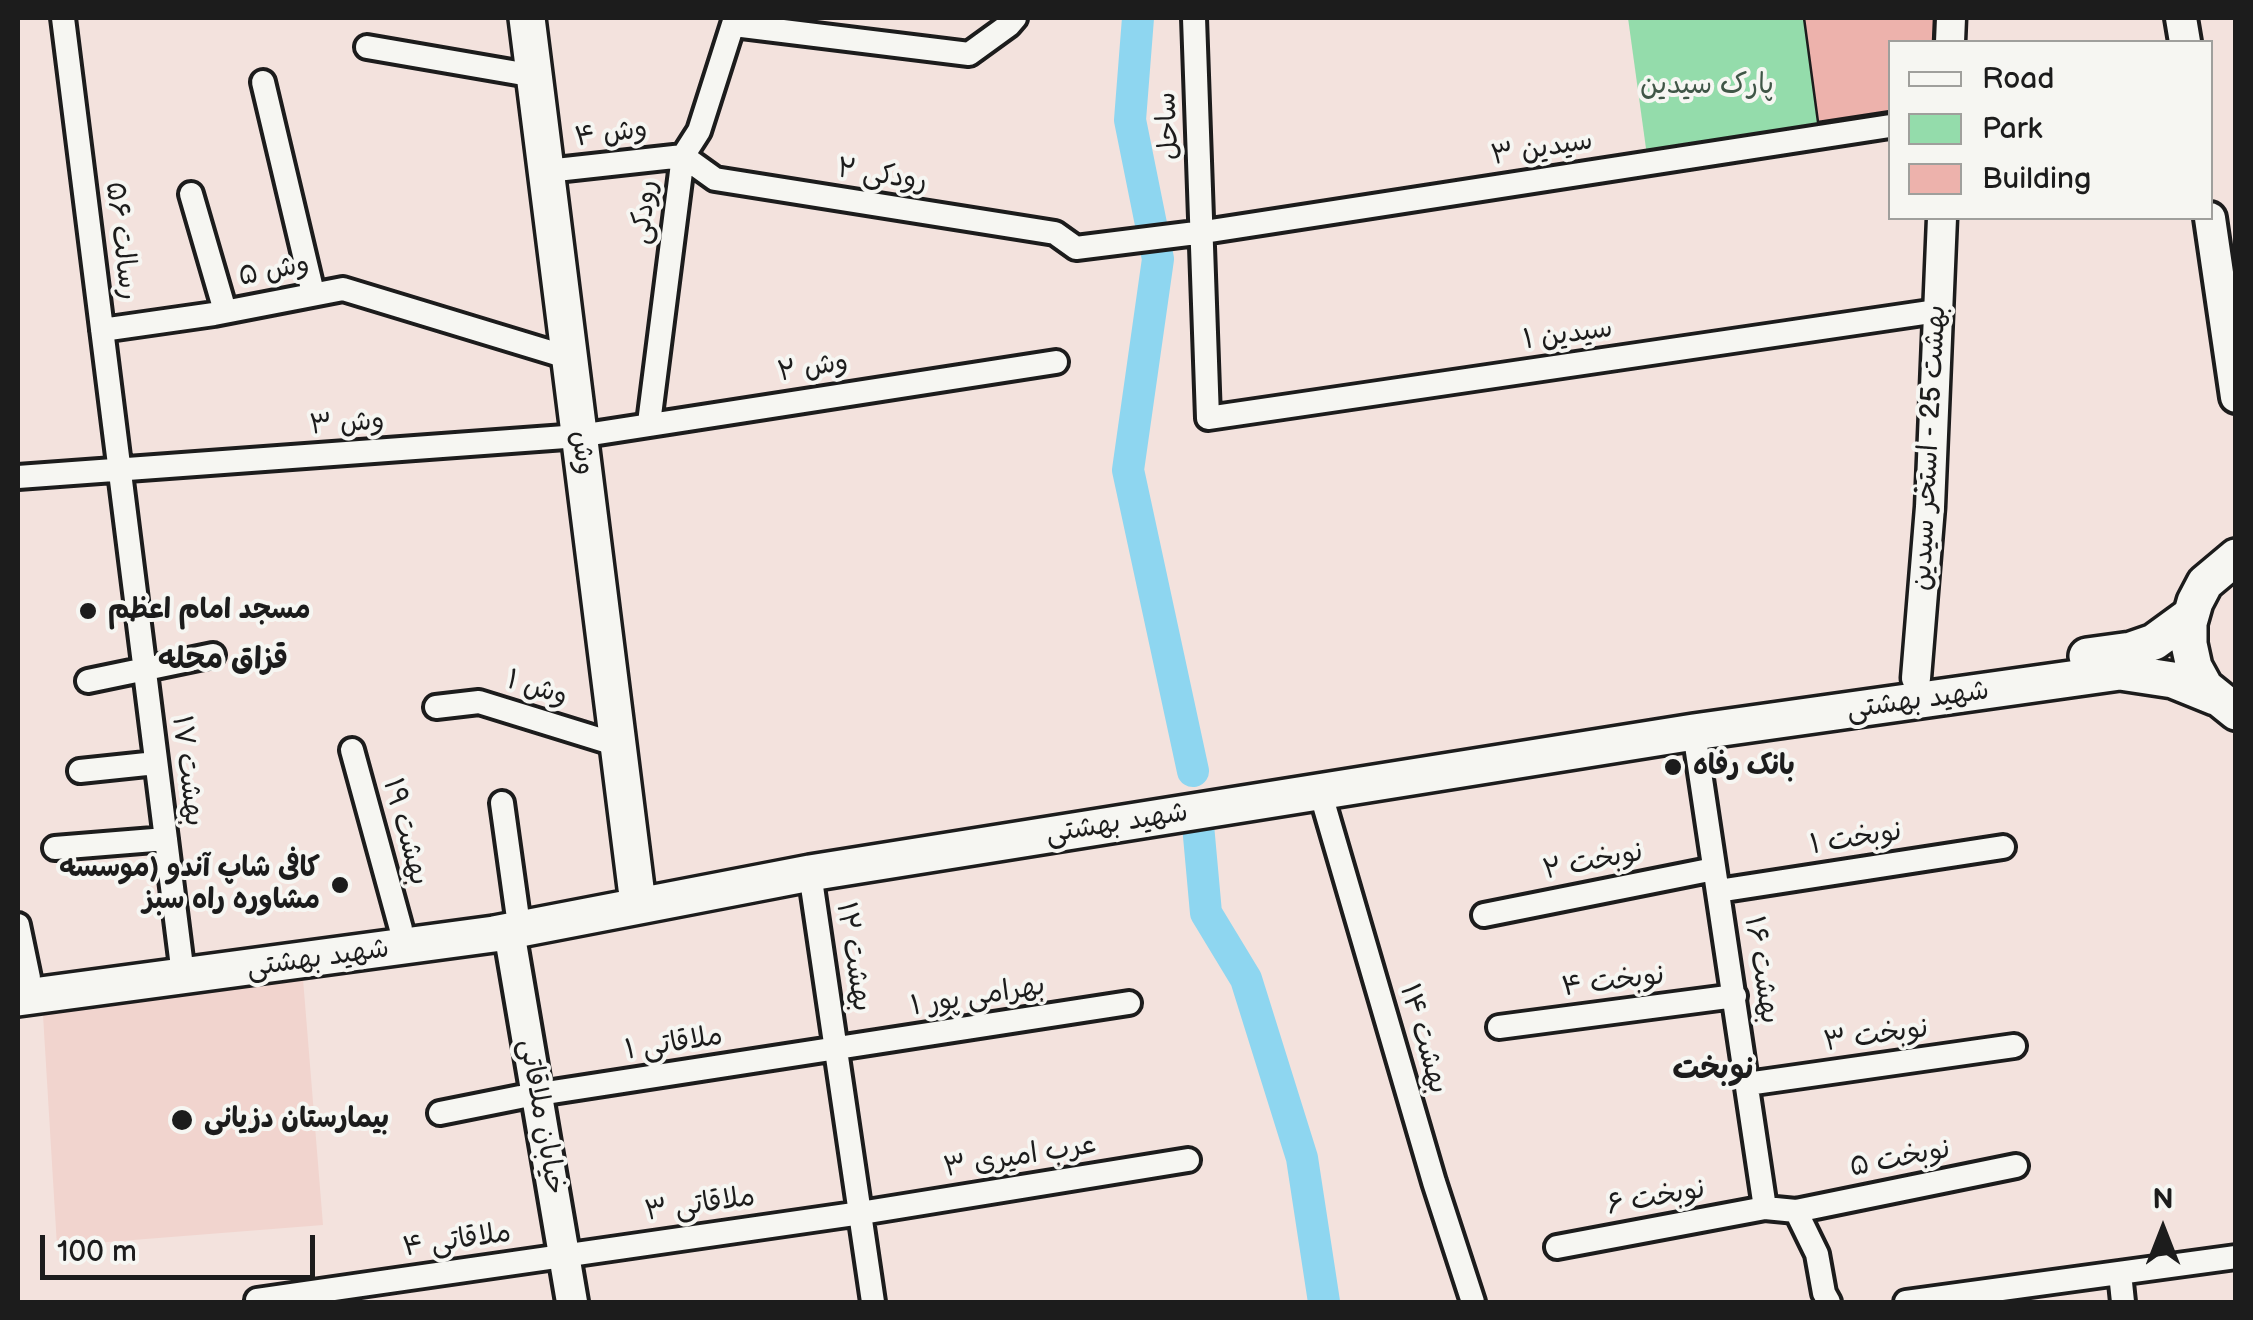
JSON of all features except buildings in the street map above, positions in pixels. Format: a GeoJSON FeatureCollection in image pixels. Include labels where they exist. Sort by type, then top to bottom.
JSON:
{"type":"FeatureCollection","features":[{"type":"Feature","properties":{"kind":"main road","name":"وش"},"geometry":{"type":"LineString","coordinates":[[527,18],[636,888]]}},
{"type":"Feature","properties":{"kind":"main road"},"geometry":{"type":"LineString","coordinates":[[2210,220],[2236,397]]}},
{"type":"Feature","properties":{"kind":"main road"},"geometry":{"type":"LineString","coordinates":[[2225,705],[2194,667],[2189,644],[2191,616],[2205,583],[2236,556]]}},
{"type":"Feature","properties":{"kind":"main road","name":"شهید بهشتی"},"geometry":{"type":"LineString","coordinates":[[21,985],[181,959],[401,930],[503,921],[636,888],[829,852],[1318,769],[1916,678],[2131,650],[2154,642],[2191,616]]}},
{"type":"Feature","properties":{"kind":"main road","name":"شهید بهشتی"},"geometry":{"type":"LineString","coordinates":[[21,985],[503,921],[1694,732],[2120,672],[2173,680],[2225,705]]}},
{"type":"Feature","properties":{"kind":"main road","name":"خیابان ملاقاتی"},"geometry":{"type":"LineString","coordinates":[[503,921],[556,1256],[572,1302]]}},
{"type":"Feature","properties":{"kind":"main road","name":"خیابان ملاقاتی"},"geometry":{"type":"LineString","coordinates":[[552,1302],[556,1256]]}},
{"type":"Feature","properties":{"kind":"street","name":"۵۶ رسالت"},"geometry":{"type":"LineString","coordinates":[[63,18],[120,471]]}},
{"type":"Feature","properties":{"kind":"street"},"geometry":{"type":"LineString","coordinates":[[735,21],[968,54],[1015,18]]}},
{"type":"Feature","properties":{"kind":"street","name":"ساحل"},"geometry":{"type":"LineString","coordinates":[[1194,18],[1208,418]]}},
{"type":"Feature","properties":{"kind":"street","name":"رودکی"},"geometry":{"type":"LineString","coordinates":[[649,423],[682,156],[698,132],[735,21]]}},
{"type":"Feature","properties":{"kind":"street"},"geometry":{"type":"LineString","coordinates":[[366,48],[534,76]]}},
{"type":"Feature","properties":{"kind":"street"},"geometry":{"type":"LineString","coordinates":[[263,82],[313,293]]}},
{"type":"Feature","properties":{"kind":"street","name":"سیدین ۳"},"geometry":{"type":"LineString","coordinates":[[1076,248],[1204,232],[1888,126]]}},
{"type":"Feature","properties":{"kind":"street","name":"وش ۴"},"geometry":{"type":"LineString","coordinates":[[546,171],[682,156]]}},
{"type":"Feature","properties":{"kind":"street","name":"رودکی ۲"},"geometry":{"type":"LineString","coordinates":[[682,156],[716,180],[1054,233],[1076,248]]}},
{"type":"Feature","properties":{"kind":"street"},"geometry":{"type":"LineString","coordinates":[[191,194],[225,312]]}},
{"type":"Feature","properties":{"kind":"street","name":"بهشت 25 - استخر سیدین"},"geometry":{"type":"LineString","coordinates":[[1916,678],[1930,507],[1942,220]]}},
{"type":"Feature","properties":{"kind":"street","name":"وش ۵"},"geometry":{"type":"LineString","coordinates":[[102,330],[225,312],[343,288],[570,358]]}},
{"type":"Feature","properties":{"kind":"street","name":"سیدین ۱"},"geometry":{"type":"LineString","coordinates":[[1208,418],[1937,311]]}},
{"type":"Feature","properties":{"kind":"street","name":"وش ۲"},"geometry":{"type":"LineString","coordinates":[[580,436],[1056,362]]}},
{"type":"Feature","properties":{"kind":"street","name":"وش ۳"},"geometry":{"type":"LineString","coordinates":[[18,476],[580,436]]}},
{"type":"Feature","properties":{"kind":"street","name":"بهشت ۱۷"},"geometry":{"type":"LineString","coordinates":[[120,471],[181,959]]}},
{"type":"Feature","properties":{"kind":"street"},"geometry":{"type":"LineString","coordinates":[[88,681],[213,655]]}},
{"type":"Feature","properties":{"kind":"street","name":"وش ۱"},"geometry":{"type":"LineString","coordinates":[[436,707],[479,702],[618,745]]}},
{"type":"Feature","properties":{"kind":"street","name":"۱۶ بهشت"},"geometry":{"type":"LineString","coordinates":[[1694,732],[1765,1208]]}},
{"type":"Feature","properties":{"kind":"street","name":"بهشت ۱۹"},"geometry":{"type":"LineString","coordinates":[[352,750],[401,930]]}},
{"type":"Feature","properties":{"kind":"street"},"geometry":{"type":"LineString","coordinates":[[80,771],[156,763]]}},
{"type":"Feature","properties":{"kind":"street","name":"بهشت ۱۴"},"geometry":{"type":"LineString","coordinates":[[1320,791],[1473,1302]]}},
{"type":"Feature","properties":{"kind":"street"},"geometry":{"type":"LineString","coordinates":[[502,803],[503,921]]}},
{"type":"Feature","properties":{"kind":"street"},"geometry":{"type":"LineString","coordinates":[[54,848],[166,839]]}},
{"type":"Feature","properties":{"kind":"street","name":"۱ نوبخت"},"geometry":{"type":"LineString","coordinates":[[1716,880],[2002,847]]}},
{"type":"Feature","properties":{"kind":"street","name":"۱۲ بهشت"},"geometry":{"type":"LineString","coordinates":[[810,873],[874,1302]]}},
{"type":"Feature","properties":{"kind":"street","name":"۲ نوبخت"},"geometry":{"type":"LineString","coordinates":[[1484,915],[1716,880]]}},
{"type":"Feature","properties":{"kind":"street"},"geometry":{"type":"LineString","coordinates":[[18,925],[21,985]]}},
{"type":"Feature","properties":{"kind":"street","name":"۴ نوبخت"},"geometry":{"type":"LineString","coordinates":[[1500,1026],[1735,996]]}},
{"type":"Feature","properties":{"kind":"street","name":"۱ بهرامی پور"},"geometry":{"type":"LineString","coordinates":[[836,1050],[1129,1003]]}},
{"type":"Feature","properties":{"kind":"street","name":"۳ نوبخت"},"geometry":{"type":"LineString","coordinates":[[1748,1084],[2014,1046]]}},
{"type":"Feature","properties":{"kind":"street","name":"ملاقاتی ۱"},"geometry":{"type":"LineString","coordinates":[[440,1113],[836,1050]]}},
{"type":"Feature","properties":{"kind":"street","name":"۳ عرب امیری"},"geometry":{"type":"LineString","coordinates":[[861,1213],[1188,1160]]}},
{"type":"Feature","properties":{"kind":"street","name":"۵ نوبخت"},"geometry":{"type":"LineString","coordinates":[[1796,1211],[2016,1166]]}},
{"type":"Feature","properties":{"kind":"street"},"geometry":{"type":"LineString","coordinates":[[1765,1208],[1796,1211],[1817,1254],[1828,1302]]}},
{"type":"Feature","properties":{"kind":"street","name":"نوبخت ۶"},"geometry":{"type":"LineString","coordinates":[[1557,1246],[1765,1208]]}},
{"type":"Feature","properties":{"kind":"street","name":"ملاقاتی ۳"},"geometry":{"type":"LineString","coordinates":[[556,1256],[861,1213]]}},
{"type":"Feature","properties":{"kind":"street","name":"ملاقاتی ۴"},"geometry":{"type":"LineString","coordinates":[[257,1300],[556,1256]]}},
{"type":"Feature","properties":{"kind":"street"},"geometry":{"type":"LineString","coordinates":[[1906,1302],[2236,1257]]}},
{"type":"Feature","properties":{"kind":"street"},"geometry":{"type":"LineString","coordinates":[[2120,1273],[2123,1302]]}},
{"type":"Feature","properties":{"kind":"shaded area","name":"بیمارستان دزیانی"},"geometry":{"type":"Polygon","coordinates":[[[303,979],[323,1225],[57,1246],[43,1015],[303,979]]]}},
{"type":"Feature","properties":{"kind":"green space","name":"پارک سیدین"},"geometry":{"type":"Polygon","coordinates":[[[1628,18],[1804,18],[1819,136],[1648,163],[1628,18]]]}},
{"type":"Feature","properties":{"kind":"waterway"},"geometry":{"type":"LineString","coordinates":[[1138,18],[1130,120],[1158,259],[1128,470],[1193,771]]}},
{"type":"Feature","properties":{"kind":"waterway"},"geometry":{"type":"LineString","coordinates":[[1198,825],[1206,913],[1246,979],[1302,1158],[1324,1302]]}},
{"type":"Feature","properties":{"kind":"place","name":"مسجد امام اعظم"},"geometry":{"type":"Point","coordinates":[88,611]}},
{"type":"Feature","properties":{"kind":"place","name":"بانک رفاه"},"geometry":{"type":"Point","coordinates":[1673,767]}},
{"type":"Feature","properties":{"kind":"place","name":"کافی شاپ آندو (موسسه مشاوره راه سبز"},"geometry":{"type":"Point","coordinates":[340,885]}},
{"type":"Feature","properties":{"kind":"place","name":"بیمارستان دزیانی"},"geometry":{"type":"Point","coordinates":[182,1120]}},
{"type":"Feature","properties":{"kind":"district","name":"قزاق محله"},"geometry":{"type":"Point","coordinates":[223,660]}},
{"type":"Feature","properties":{"kind":"district","name":"نوبخت"},"geometry":{"type":"Point","coordinates":[1713,1070]}}]}
